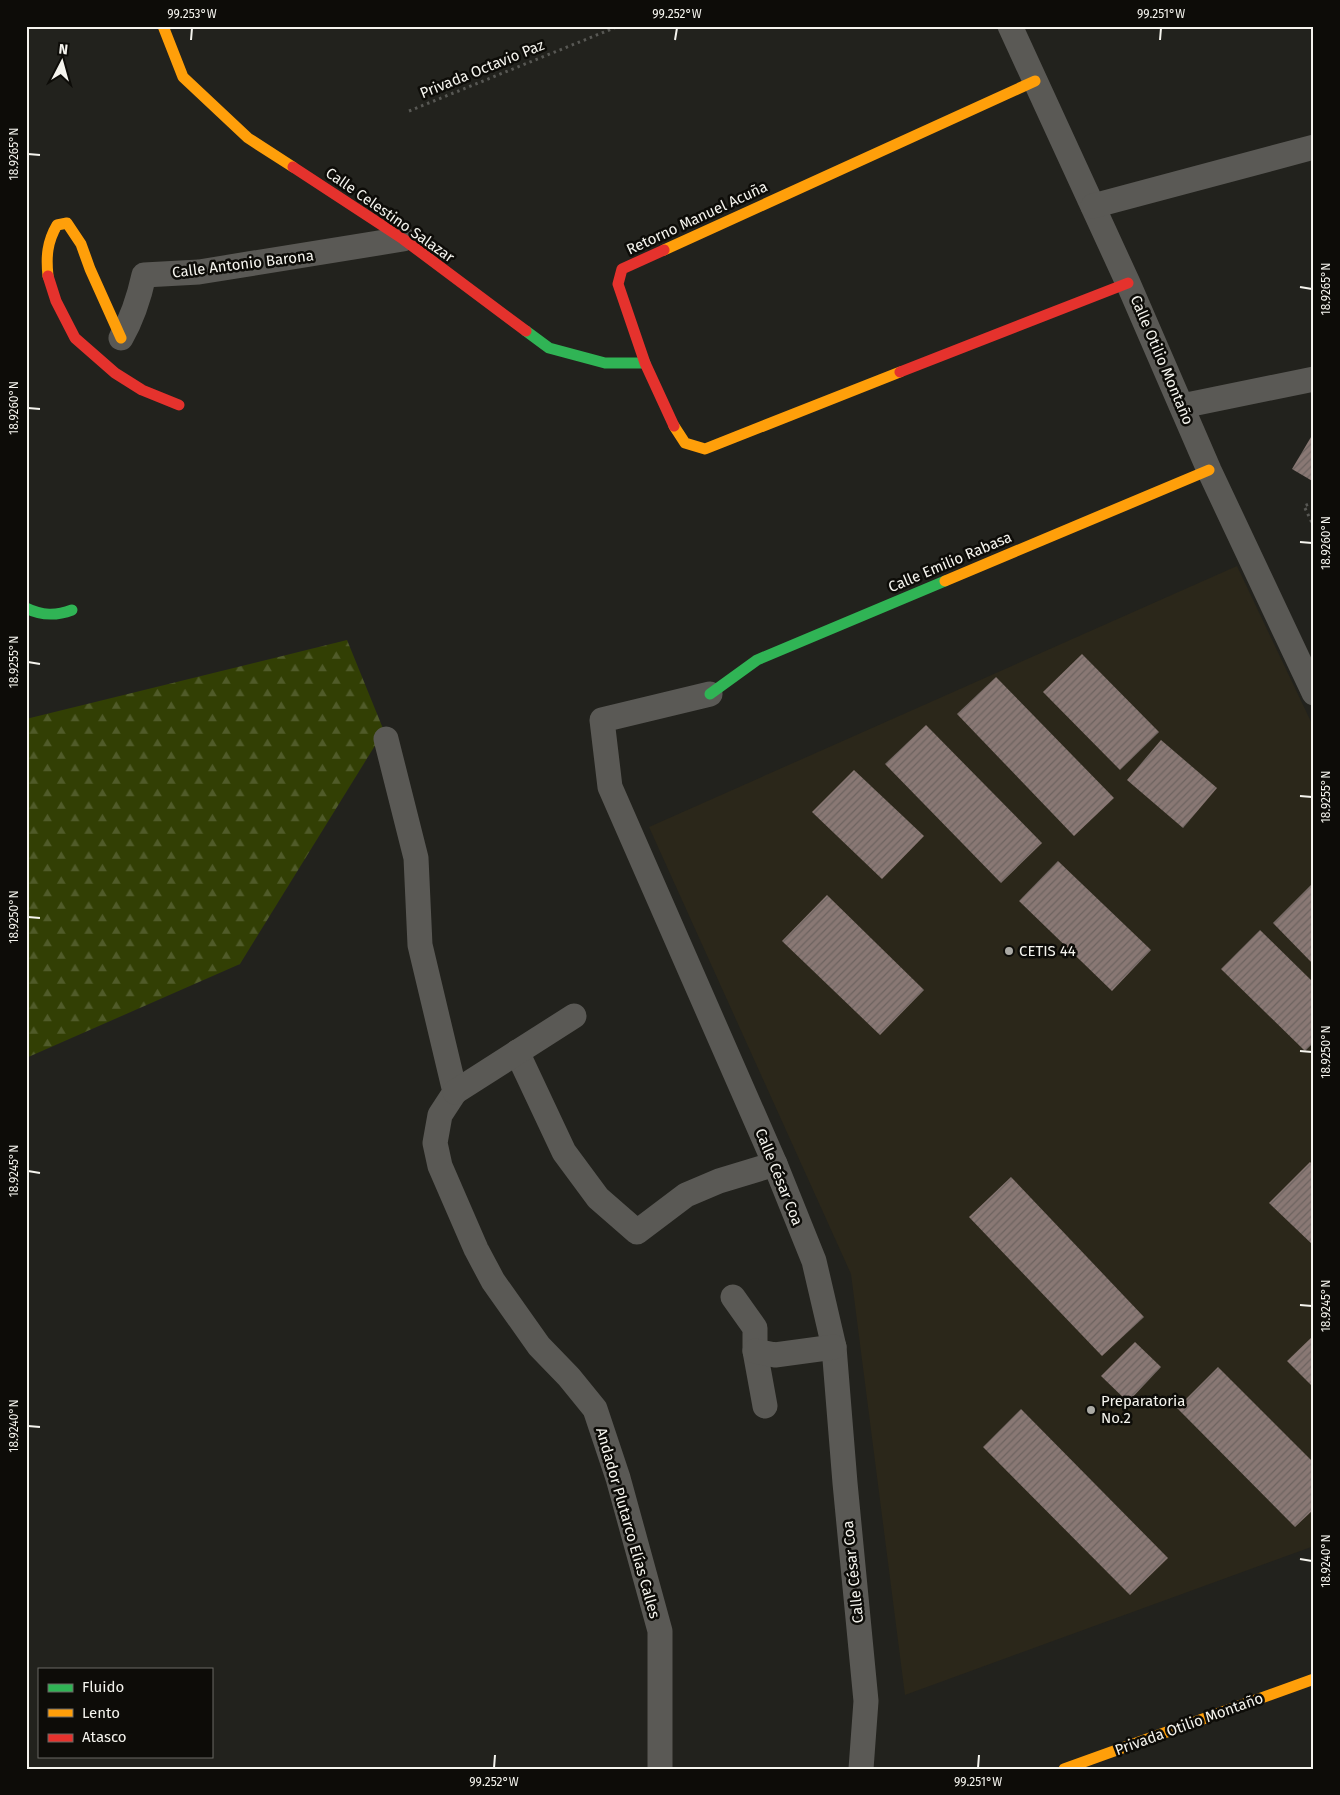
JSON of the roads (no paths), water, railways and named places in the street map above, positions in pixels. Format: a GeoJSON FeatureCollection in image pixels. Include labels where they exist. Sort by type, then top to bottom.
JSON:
{"type":"FeatureCollection","features":[{"type":"Feature","properties":{"kind":"street","name":"Calle Celestino Salazar"},"geometry":{"type":"LineString","coordinates":[[163,26],[183,77],[248,138],[403,239],[548,348],[605,363],[645,363]]}},
{"type":"Feature","properties":{"kind":"street","name":"Calle Otilio Montaño"},"geometry":{"type":"LineString","coordinates":[[1010,26],[1128,282],[1209,470],[1314,693]]}},
{"type":"Feature","properties":{"kind":"street","name":"Retorno Manuel Acuña"},"geometry":{"type":"LineString","coordinates":[[1035,81],[622,270],[618,284],[645,363],[672,423],[685,443],[705,449],[1128,282]]}},
{"type":"Feature","properties":{"kind":"street"},"geometry":{"type":"LineString","coordinates":[[1093,206],[1314,147]]}},
{"type":"Feature","properties":{"kind":"street","name":"Calle Antonio Barona"},"geometry":{"type":"LineString","coordinates":[[121,338],[90,269],[81,244],[67,223],[57,225],[50,237],[46,259],[49,280],[56,301],[74,338],[115,373],[142,390],[179,405]]}},
{"type":"Feature","properties":{"kind":"street","name":"Calle Antonio Barona"},"geometry":{"type":"LineString","coordinates":[[121,338],[132,318],[144,275],[199,272],[403,239]]}},
{"type":"Feature","properties":{"kind":"street"},"geometry":{"type":"LineString","coordinates":[[1182,406],[1314,379]]}},
{"type":"Feature","properties":{"kind":"street","name":"Calle Emilio Rabasa"},"geometry":{"type":"LineString","coordinates":[[710,694],[757,660],[1209,470]]}},
{"type":"Feature","properties":{"kind":"street"},"geometry":{"type":"LineString","coordinates":[[26,608],[34,612],[60,615],[72,610]]}},
{"type":"Feature","properties":{"kind":"street","name":"Calle César Coa"},"geometry":{"type":"LineString","coordinates":[[710,694],[602,720],[610,787],[775,1164],[814,1261],[834,1347],[866,1701],[861,1769]]}},
{"type":"Feature","properties":{"kind":"street"},"geometry":{"type":"LineString","coordinates":[[386,739],[416,858],[420,945],[455,1092],[574,1016]]}},
{"type":"Feature","properties":{"kind":"street"},"geometry":{"type":"LineString","coordinates":[[517,1052],[564,1152],[598,1198],[637,1232],[686,1195],[718,1181],[775,1164]]}},
{"type":"Feature","properties":{"kind":"street","name":"Andador Plutarco Elías Calles"},"geometry":{"type":"LineString","coordinates":[[455,1092],[440,1115],[436,1143],[440,1166],[476,1249],[493,1281],[539,1346],[569,1377],[595,1409],[618,1478],[660,1632],[660,1769]]}},
{"type":"Feature","properties":{"kind":"street"},"geometry":{"type":"LineString","coordinates":[[734,1297],[755,1328],[755,1351],[765,1406]]}},
{"type":"Feature","properties":{"kind":"street"},"geometry":{"type":"LineString","coordinates":[[755,1351],[775,1355],[834,1347]]}},
{"type":"Feature","properties":{"kind":"street","name":"Privada Otilio Montaño"},"geometry":{"type":"LineString","coordinates":[[1064,1769],[1314,1679]]}},
{"type":"Feature","properties":{"kind":"place","name":"CETIS 44"},"geometry":{"type":"Point","coordinates":[1009,951]}},
{"type":"Feature","properties":{"kind":"place","name":"Preparatoria No.2"},"geometry":{"type":"Point","coordinates":[1091,1410]}}]}
